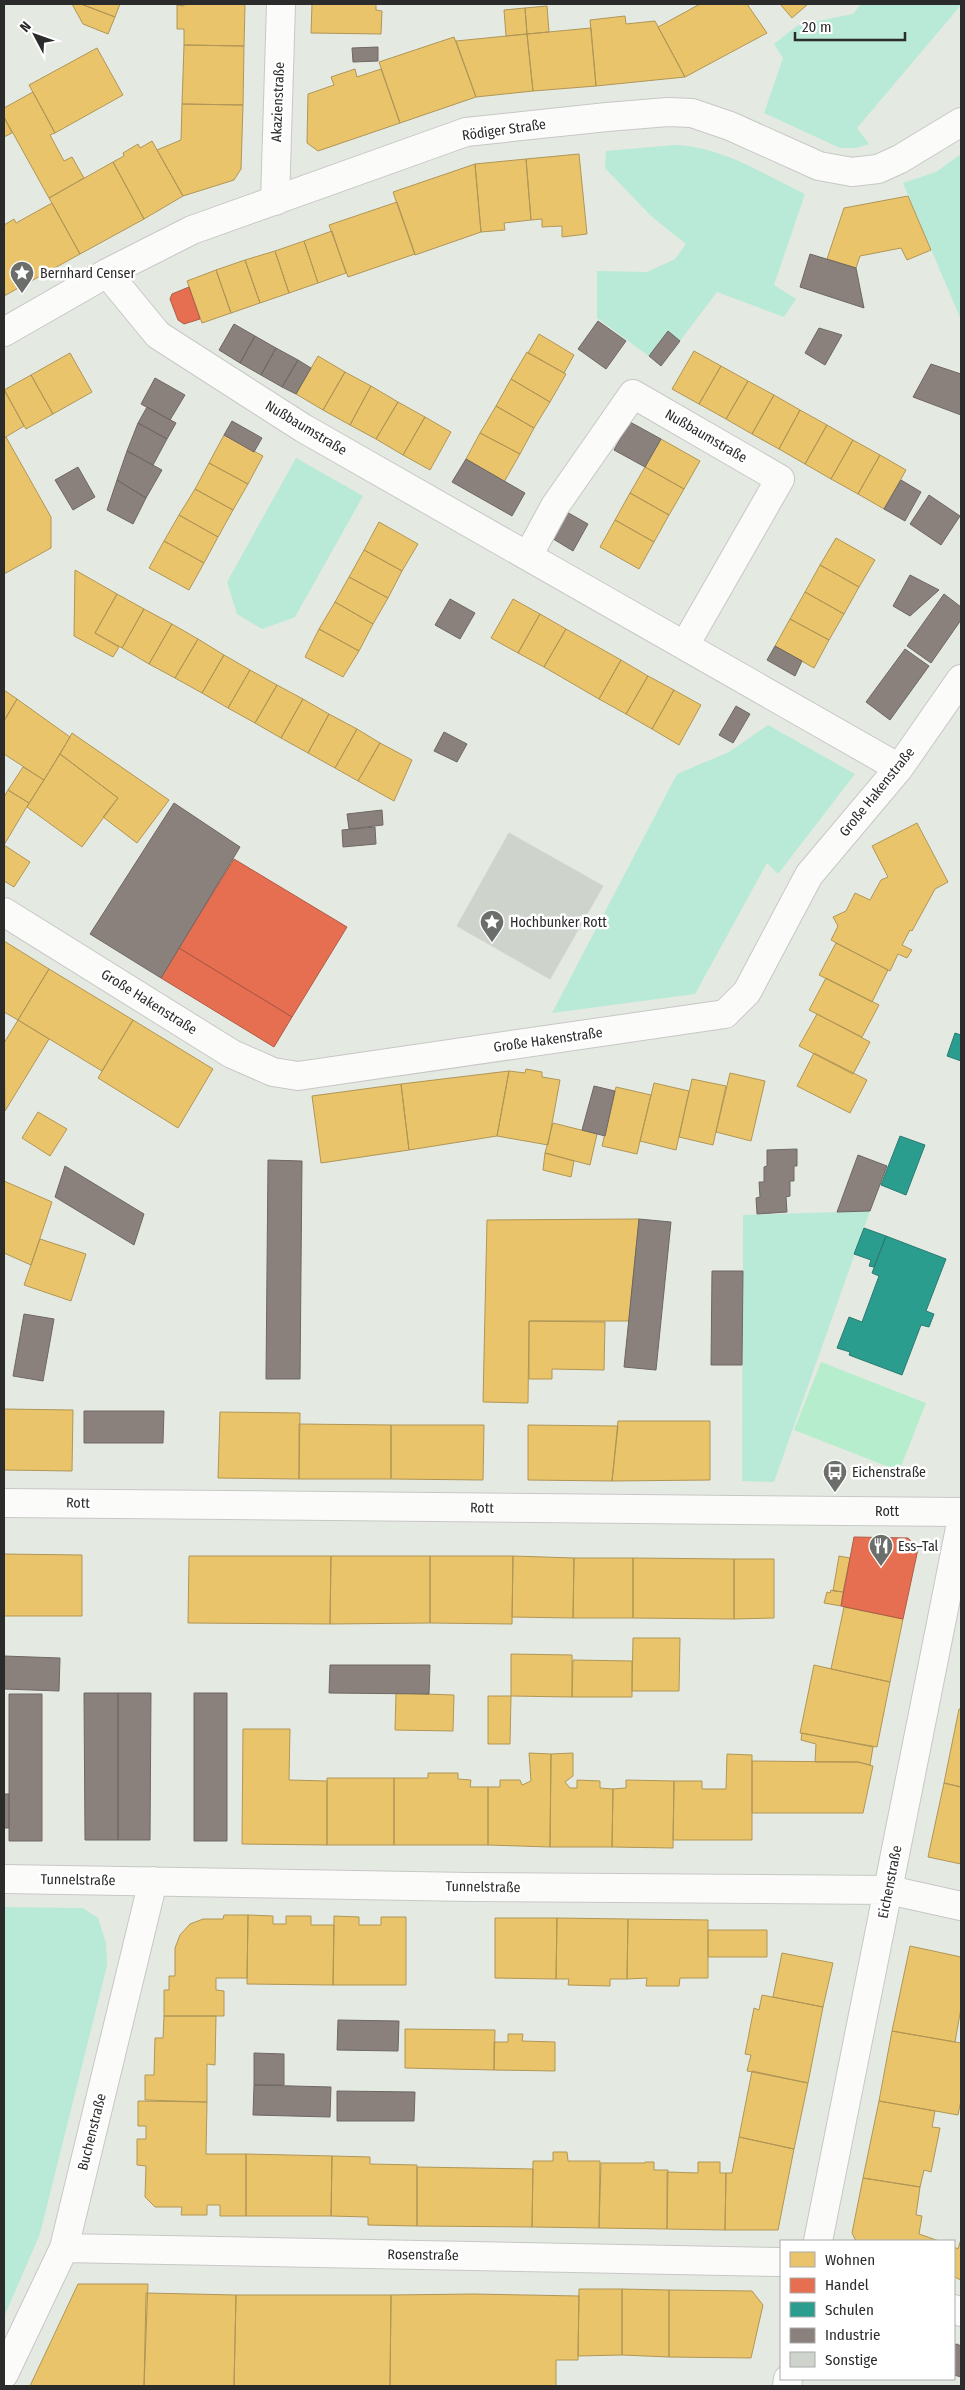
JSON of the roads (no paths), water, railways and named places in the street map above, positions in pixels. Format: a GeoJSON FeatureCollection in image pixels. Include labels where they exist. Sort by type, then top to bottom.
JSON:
{"type":"FeatureCollection","features":[{"type":"Feature","properties":{"kind":"street","name":"Akazienstraße"},"geometry":{"type":"LineString","coordinates":[[275,201],[281,4]]}},
{"type":"Feature","properties":{"kind":"street","name":"Rödiger Straße"},"geometry":{"type":"LineString","coordinates":[[4,332],[107,273],[192,230],[466,132],[607,117],[668,112],[692,113],[730,126],[818,166],[852,172],[878,168],[900,159],[961,122]]}},
{"type":"Feature","properties":{"kind":"street","name":"Nußbaumstraße"},"geometry":{"type":"LineString","coordinates":[[107,273],[158,335],[304,428],[899,768]]}},
{"type":"Feature","properties":{"kind":"street","name":"Nußbaumstraße"},"geometry":{"type":"LineString","coordinates":[[528,556],[555,506],[633,394],[780,479],[685,646]]}},
{"type":"Feature","properties":{"kind":"street","name":"Große Hakenstraße"},"geometry":{"type":"LineString","coordinates":[[4,912],[232,1054],[273,1072],[298,1076],[726,1014],[747,992],[809,875],[899,768],[961,679]]}},
{"type":"Feature","properties":{"kind":"street","name":"Rott"},"geometry":{"type":"LineString","coordinates":[[4,1503],[961,1512]]}},
{"type":"Feature","properties":{"kind":"street","name":"Eichenstraße"},"geometry":{"type":"LineString","coordinates":[[818,2240],[961,1523]]}},
{"type":"Feature","properties":{"kind":"street","name":"Tunnelstraße"},"geometry":{"type":"LineString","coordinates":[[4,1879],[889,1890],[961,1906]]}},
{"type":"Feature","properties":{"kind":"street","name":"Buchenstraße"},"geometry":{"type":"LineString","coordinates":[[4,2374],[64,2248],[153,1881]]}},
{"type":"Feature","properties":{"kind":"street","name":"Rosenstraße"},"geometry":{"type":"LineString","coordinates":[[64,2248],[780,2262]]}},
{"type":"Feature","properties":{"kind":"place","name":"Bernhard Censer"},"geometry":{"type":"Point","coordinates":[22,294]}},
{"type":"Feature","properties":{"kind":"place","name":"Hochbunker Rott"},"geometry":{"type":"Point","coordinates":[492,943]}},
{"type":"Feature","properties":{"kind":"place","name":"Eichenstraße"},"geometry":{"type":"Point","coordinates":[835,1493]}},
{"type":"Feature","properties":{"kind":"place","name":"Ess–Tal"},"geometry":{"type":"Point","coordinates":[881,1567]}}]}
